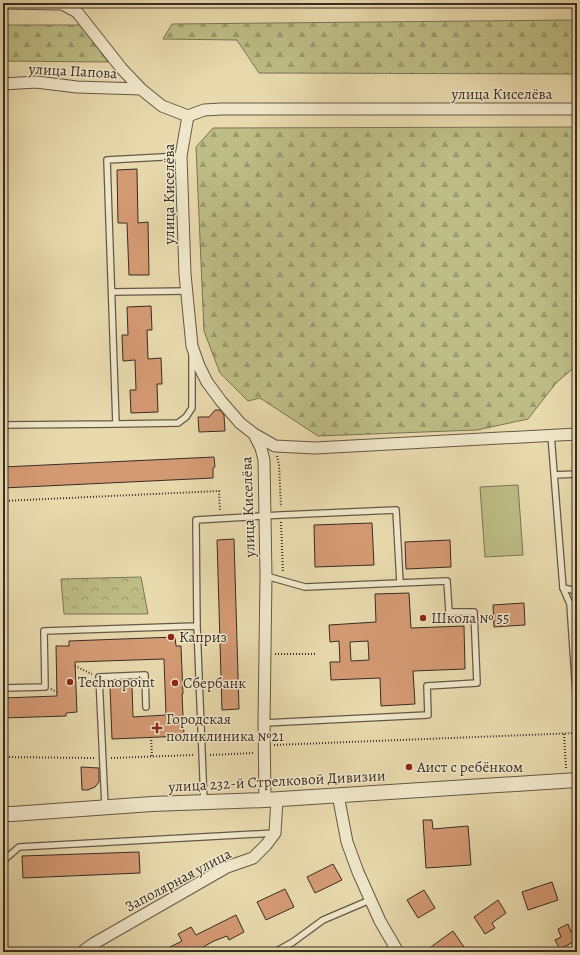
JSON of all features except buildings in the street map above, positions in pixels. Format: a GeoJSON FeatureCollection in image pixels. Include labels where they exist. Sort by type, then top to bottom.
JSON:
{"type":"FeatureCollection","features":[{"type":"Feature","properties":{"kind":"street"},"geometry":{"type":"LineString","coordinates":[[3,3],[62,4],[77,12],[122,69],[141,89],[162,106],[188,116]]}},
{"type":"Feature","properties":{"kind":"street","name":"улица Папова"},"geometry":{"type":"LineString","coordinates":[[3,84],[36,82],[77,87],[141,89]]}},
{"type":"Feature","properties":{"kind":"street","name":"улица Киселёва"},"geometry":{"type":"LineString","coordinates":[[271,800],[268,749],[264,723],[266,576],[264,460],[261,448],[254,434],[240,423],[221,401],[208,382],[199,366],[192,346],[185,274],[181,156],[188,116],[204,110],[222,109],[577,109]]}},
{"type":"Feature","properties":{"kind":"street"},"geometry":{"type":"LineString","coordinates":[[254,434],[275,446],[315,448],[577,434]]}},
{"type":"Feature","properties":{"kind":"street","name":"улица 232-й Стрелковой Дивизии"},"geometry":{"type":"LineString","coordinates":[[3,814],[204,802],[271,800],[572,781]]}},
{"type":"Feature","properties":{"kind":"street"},"geometry":{"type":"LineString","coordinates":[[338,796],[347,842],[358,872],[380,921],[398,952]]}},
{"type":"Feature","properties":{"kind":"street"},"geometry":{"type":"LineString","coordinates":[[271,800],[275,833]]}},
{"type":"Feature","properties":{"kind":"street","name":"Заполярная улица"},"geometry":{"type":"LineString","coordinates":[[82,952],[93,944],[227,867],[253,858],[275,833]]}},
{"type":"Feature","properties":{"kind":"lane"},"geometry":{"type":"LineString","coordinates":[[116,424],[107,160],[181,156]]}},
{"type":"Feature","properties":{"kind":"lane"},"geometry":{"type":"LineString","coordinates":[[112,292],[187,291]]}},
{"type":"Feature","properties":{"kind":"lane"},"geometry":{"type":"LineString","coordinates":[[3,425],[178,422],[186,417],[192,408],[192,346]]}},
{"type":"Feature","properties":{"kind":"lane"},"geometry":{"type":"LineString","coordinates":[[551,435],[563,588],[570,604],[577,709]]}},
{"type":"Feature","properties":{"kind":"lane"},"geometry":{"type":"LineString","coordinates":[[554,475],[577,474]]}},
{"type":"Feature","properties":{"kind":"lane"},"geometry":{"type":"LineString","coordinates":[[204,802],[197,626],[196,520],[396,510],[400,583]]}},
{"type":"Feature","properties":{"kind":"lane"},"geometry":{"type":"LineString","coordinates":[[264,723],[428,715],[427,686],[477,682],[474,612],[449,612],[447,581],[305,587],[266,576]]}},
{"type":"Feature","properties":{"kind":"lane"},"geometry":{"type":"LineString","coordinates":[[563,588],[577,591]]}},
{"type":"Feature","properties":{"kind":"lane"},"geometry":{"type":"LineString","coordinates":[[3,688],[45,687],[44,631],[197,626]]}},
{"type":"Feature","properties":{"kind":"lane"},"geometry":{"type":"LineString","coordinates":[[105,808],[99,677],[145,674],[146,707]]}},
{"type":"Feature","properties":{"kind":"lane"},"geometry":{"type":"LineString","coordinates":[[3,861],[18,847],[275,833]]}},
{"type":"Feature","properties":{"kind":"lane"},"geometry":{"type":"LineString","coordinates":[[275,952],[293,942],[323,920],[370,900]]}},
{"type":"Feature","properties":{"kind":"lane"},"geometry":{"type":"LineString","coordinates":[[572,952],[577,950]]}},
{"type":"Feature","properties":{"kind":"path"},"geometry":{"type":"LineString","coordinates":[[275,446],[279,465],[283,574],[281,579]]}},
{"type":"Feature","properties":{"kind":"path"},"geometry":{"type":"LineString","coordinates":[[3,501],[219,491],[221,518]]}},
{"type":"Feature","properties":{"kind":"path"},"geometry":{"type":"LineString","coordinates":[[3,597],[5,649],[3,650]]}},
{"type":"Feature","properties":{"kind":"path"},"geometry":{"type":"LineString","coordinates":[[271,654],[315,654]]}},
{"type":"Feature","properties":{"kind":"path"},"geometry":{"type":"LineString","coordinates":[[75,666],[99,677]]}},
{"type":"Feature","properties":{"kind":"path"},"geometry":{"type":"LineString","coordinates":[[3,756],[103,758],[202,755],[268,749],[577,733]]}},
{"type":"Feature","properties":{"kind":"path"},"geometry":{"type":"LineString","coordinates":[[564,734],[572,781]]}},
{"type":"Feature","properties":{"kind":"path"},"geometry":{"type":"LineString","coordinates":[[151,737],[152,757]]}},
{"type":"Feature","properties":{"kind":"green space"},"geometry":{"type":"Polygon","coordinates":[[[577,20],[577,74],[259,73],[237,40],[163,39],[172,24],[577,20]]]}},
{"type":"Feature","properties":{"kind":"green space"},"geometry":{"type":"Polygon","coordinates":[[[3,25],[81,25],[108,62],[3,61],[3,25]]]}},
{"type":"Feature","properties":{"kind":"green space"},"geometry":{"type":"Polygon","coordinates":[[[577,127],[577,365],[556,383],[528,419],[477,430],[318,436],[260,398],[248,401],[220,373],[204,331],[196,147],[213,128],[577,127]]]}},
{"type":"Feature","properties":{"kind":"green space"},"geometry":{"type":"Polygon","coordinates":[[[518,485],[523,555],[485,557],[480,487],[518,485]]]}},
{"type":"Feature","properties":{"kind":"green space"},"geometry":{"type":"Polygon","coordinates":[[[141,577],[148,614],[64,614],[61,579],[141,577]]]}},
{"type":"Feature","properties":{"kind":"place","name":"Школа № 55"},"geometry":{"type":"Point","coordinates":[423,618]}},
{"type":"Feature","properties":{"kind":"place","name":"Каприз"},"geometry":{"type":"Point","coordinates":[171,637]}},
{"type":"Feature","properties":{"kind":"place","name":"Technopoint"},"geometry":{"type":"Point","coordinates":[70,682]}},
{"type":"Feature","properties":{"kind":"place","name":"Сбербанк"},"geometry":{"type":"Point","coordinates":[175,683]}},
{"type":"Feature","properties":{"kind":"place","name":"Городская поликлиника №21"},"geometry":{"type":"Point","coordinates":[157,728]}},
{"type":"Feature","properties":{"kind":"place","name":"Аист с ребёнком"},"geometry":{"type":"Point","coordinates":[409,767]}}]}
